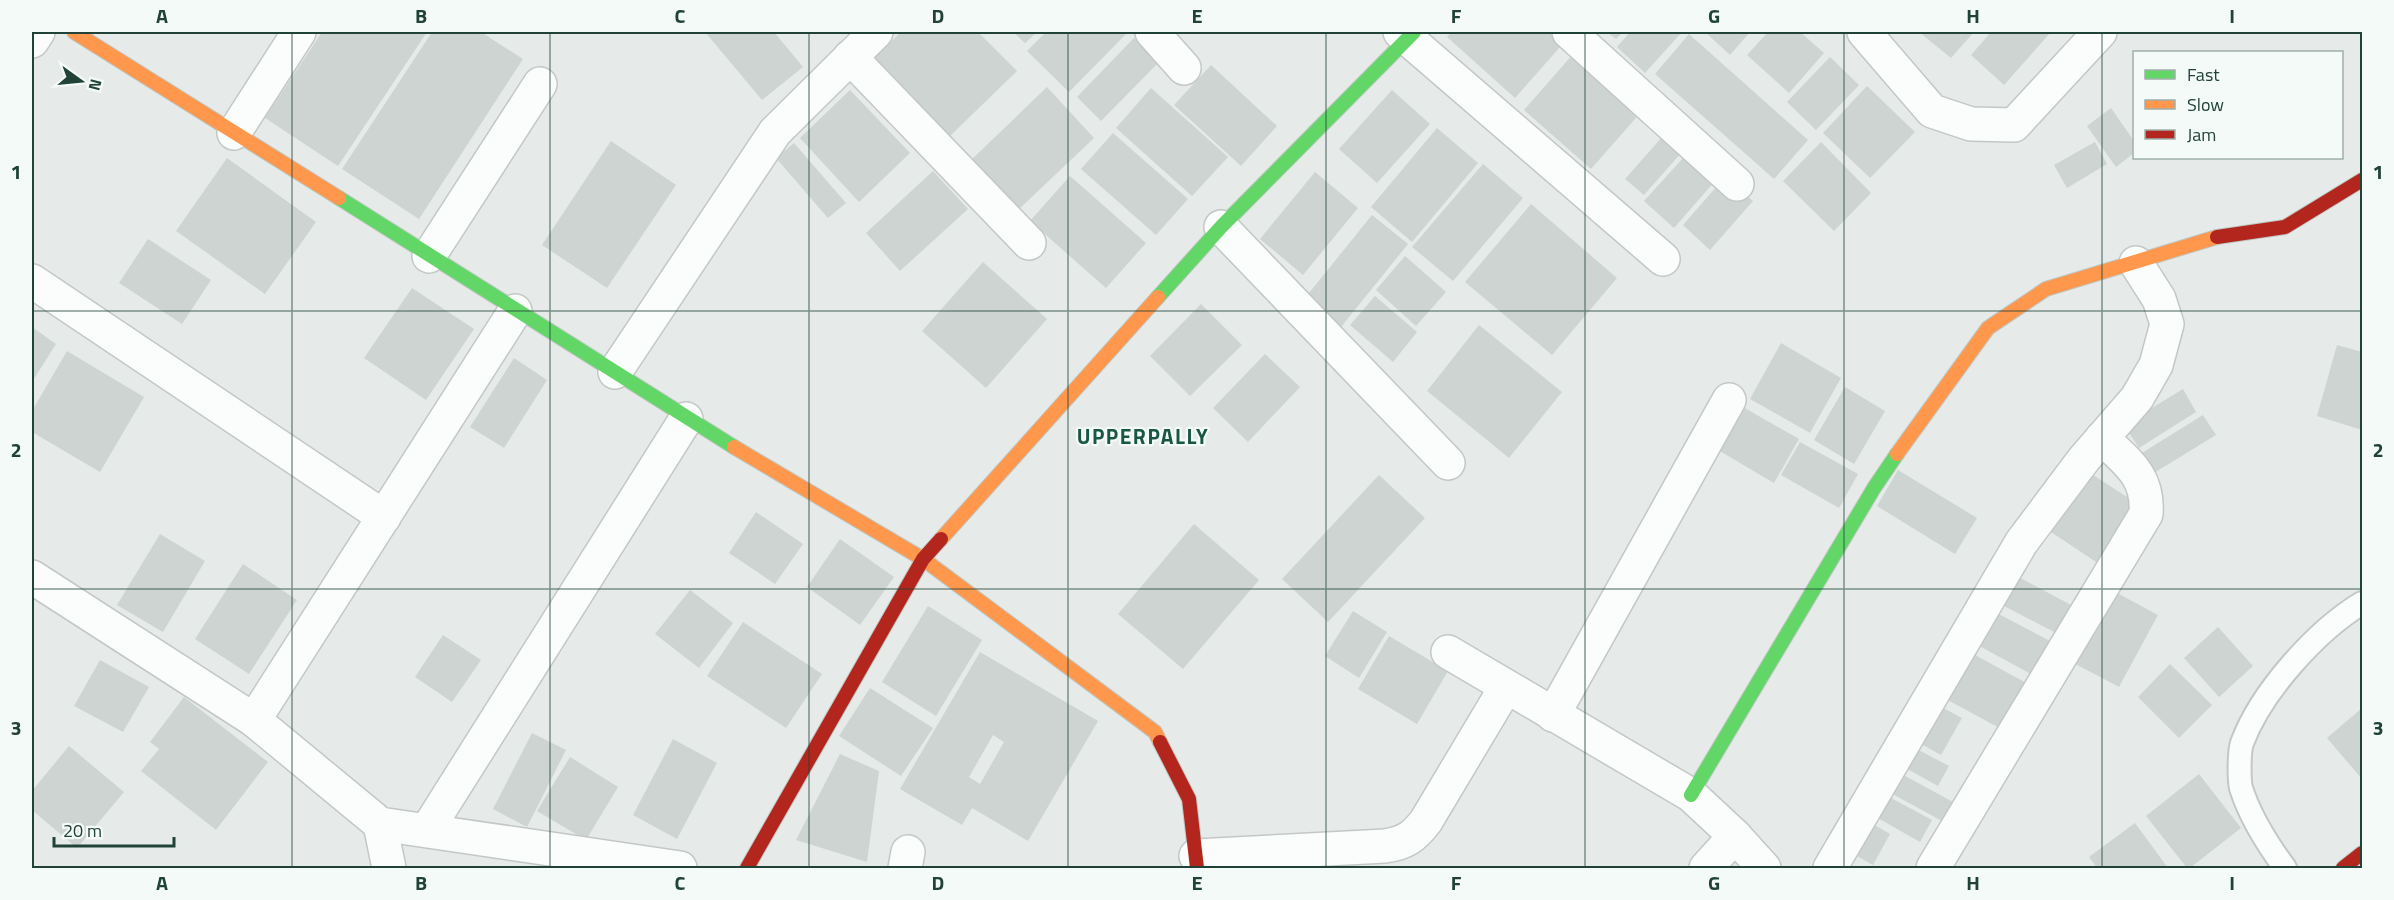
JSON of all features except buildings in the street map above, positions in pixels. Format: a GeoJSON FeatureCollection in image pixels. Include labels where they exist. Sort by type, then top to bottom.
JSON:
{"type":"FeatureCollection","features":[{"type":"Feature","properties":{"kind":"street"},"geometry":{"type":"LineString","coordinates":[[32,41],[38,32]]}},
{"type":"Feature","properties":{"kind":"street"},"geometry":{"type":"LineString","coordinates":[[74,32],[615,372],[686,420],[923,559],[1155,732],[1189,799],[1196,862],[1401,843],[1415,835],[1426,821],[1506,687]]}},
{"type":"Feature","properties":{"kind":"street"},"geometry":{"type":"LineString","coordinates":[[234,133],[299,32]]}},
{"type":"Feature","properties":{"kind":"street"},"geometry":{"type":"LineString","coordinates":[[615,372],[776,132],[876,32]]}},
{"type":"Feature","properties":{"kind":"street"},"geometry":{"type":"LineString","coordinates":[[1152,32],[1184,68]]}},
{"type":"Feature","properties":{"kind":"street"},"geometry":{"type":"LineString","coordinates":[[1569,32],[1737,184]]}},
{"type":"Feature","properties":{"kind":"street"},"geometry":{"type":"LineString","coordinates":[[1864,32],[1932,111],[1971,124],[2014,125],[2100,32]]}},
{"type":"Feature","properties":{"kind":"street"},"geometry":{"type":"LineString","coordinates":[[747,868],[923,559],[1221,227],[1408,34],[1663,259]]}},
{"type":"Feature","properties":{"kind":"street"},"geometry":{"type":"LineString","coordinates":[[850,57],[1029,243]]}},
{"type":"Feature","properties":{"kind":"street"},"geometry":{"type":"LineString","coordinates":[[429,256],[540,84]]}},
{"type":"Feature","properties":{"kind":"street"},"geometry":{"type":"LineString","coordinates":[[1691,795],[1874,488],[1988,328],[2046,289],[2136,263],[2184,244],[2231,233],[2285,227],[2362,180]]}},
{"type":"Feature","properties":{"kind":"street"},"geometry":{"type":"LineString","coordinates":[[1221,227],[1448,463]]}},
{"type":"Feature","properties":{"kind":"street"},"geometry":{"type":"LineString","coordinates":[[1830,868],[2021,543],[2102,438],[2137,398],[2156,365],[2163,345],[2166,324],[2159,299],[2136,263]]}},
{"type":"Feature","properties":{"kind":"street"},"geometry":{"type":"LineString","coordinates":[[32,281],[384,517]]}},
{"type":"Feature","properties":{"kind":"street"},"geometry":{"type":"LineString","coordinates":[[254,720],[515,311]]}},
{"type":"Feature","properties":{"kind":"street"},"geometry":{"type":"LineString","coordinates":[[1553,715],[1730,400]]}},
{"type":"Feature","properties":{"kind":"street"},"geometry":{"type":"LineString","coordinates":[[427,830],[686,420]]}},
{"type":"Feature","properties":{"kind":"street"},"geometry":{"type":"LineString","coordinates":[[1933,868],[2146,514],[2148,497],[2141,478],[2102,438]]}},
{"type":"Feature","properties":{"kind":"street"},"geometry":{"type":"LineString","coordinates":[[32,577],[254,720],[380,824],[680,868]]}},
{"type":"Feature","properties":{"kind":"street"},"geometry":{"type":"LineString","coordinates":[[1448,652],[1691,795],[1735,836],[1764,868]]}},
{"type":"Feature","properties":{"kind":"street"},"geometry":{"type":"LineString","coordinates":[[380,824],[389,868]]}},
{"type":"Feature","properties":{"kind":"street"},"geometry":{"type":"LineString","coordinates":[[1706,868],[1735,836]]}},
{"type":"Feature","properties":{"kind":"street"},"geometry":{"type":"LineString","coordinates":[[2343,868],[2362,853]]}},
{"type":"Feature","properties":{"kind":"lane"},"geometry":{"type":"LineString","coordinates":[[2285,868],[2256,823],[2240,787],[2241,745],[2261,704],[2297,660],[2323,633],[2362,603]]}},
{"type":"Feature","properties":{"kind":"traffic: fast"},"geometry":{"type":"LineString","coordinates":[[1158,297],[1221,227],[1414,32]]}},
{"type":"Feature","properties":{"kind":"traffic: fast"},"geometry":{"type":"LineString","coordinates":[[339,198],[734,447]]}},
{"type":"Feature","properties":{"kind":"traffic: fast"},"geometry":{"type":"LineString","coordinates":[[1691,795],[1874,488],[1897,454]]}},
{"type":"Feature","properties":{"kind":"traffic: slow"},"geometry":{"type":"LineString","coordinates":[[74,32],[339,198]]}},
{"type":"Feature","properties":{"kind":"traffic: slow"},"geometry":{"type":"LineString","coordinates":[[1897,454],[1988,328],[2046,289],[2217,237]]}},
{"type":"Feature","properties":{"kind":"traffic: slow"},"geometry":{"type":"LineString","coordinates":[[941,539],[1158,297]]}},
{"type":"Feature","properties":{"kind":"traffic: slow"},"geometry":{"type":"LineString","coordinates":[[734,447],[923,559],[1155,732],[1160,742]]}},
{"type":"Feature","properties":{"kind":"traffic: jam"},"geometry":{"type":"LineString","coordinates":[[2217,237],[2285,227],[2362,180]]}},
{"type":"Feature","properties":{"kind":"traffic: jam"},"geometry":{"type":"LineString","coordinates":[[747,868],[923,559],[941,539]]}},
{"type":"Feature","properties":{"kind":"traffic: jam"},"geometry":{"type":"LineString","coordinates":[[1160,742],[1189,799],[1197,868]]}},
{"type":"Feature","properties":{"kind":"traffic: jam"},"geometry":{"type":"LineString","coordinates":[[2343,868],[2362,853]]}},
{"type":"Feature","properties":{"kind":"district","name":"UPPERPALLY"},"geometry":{"type":"Point","coordinates":[1143,436]}}]}
